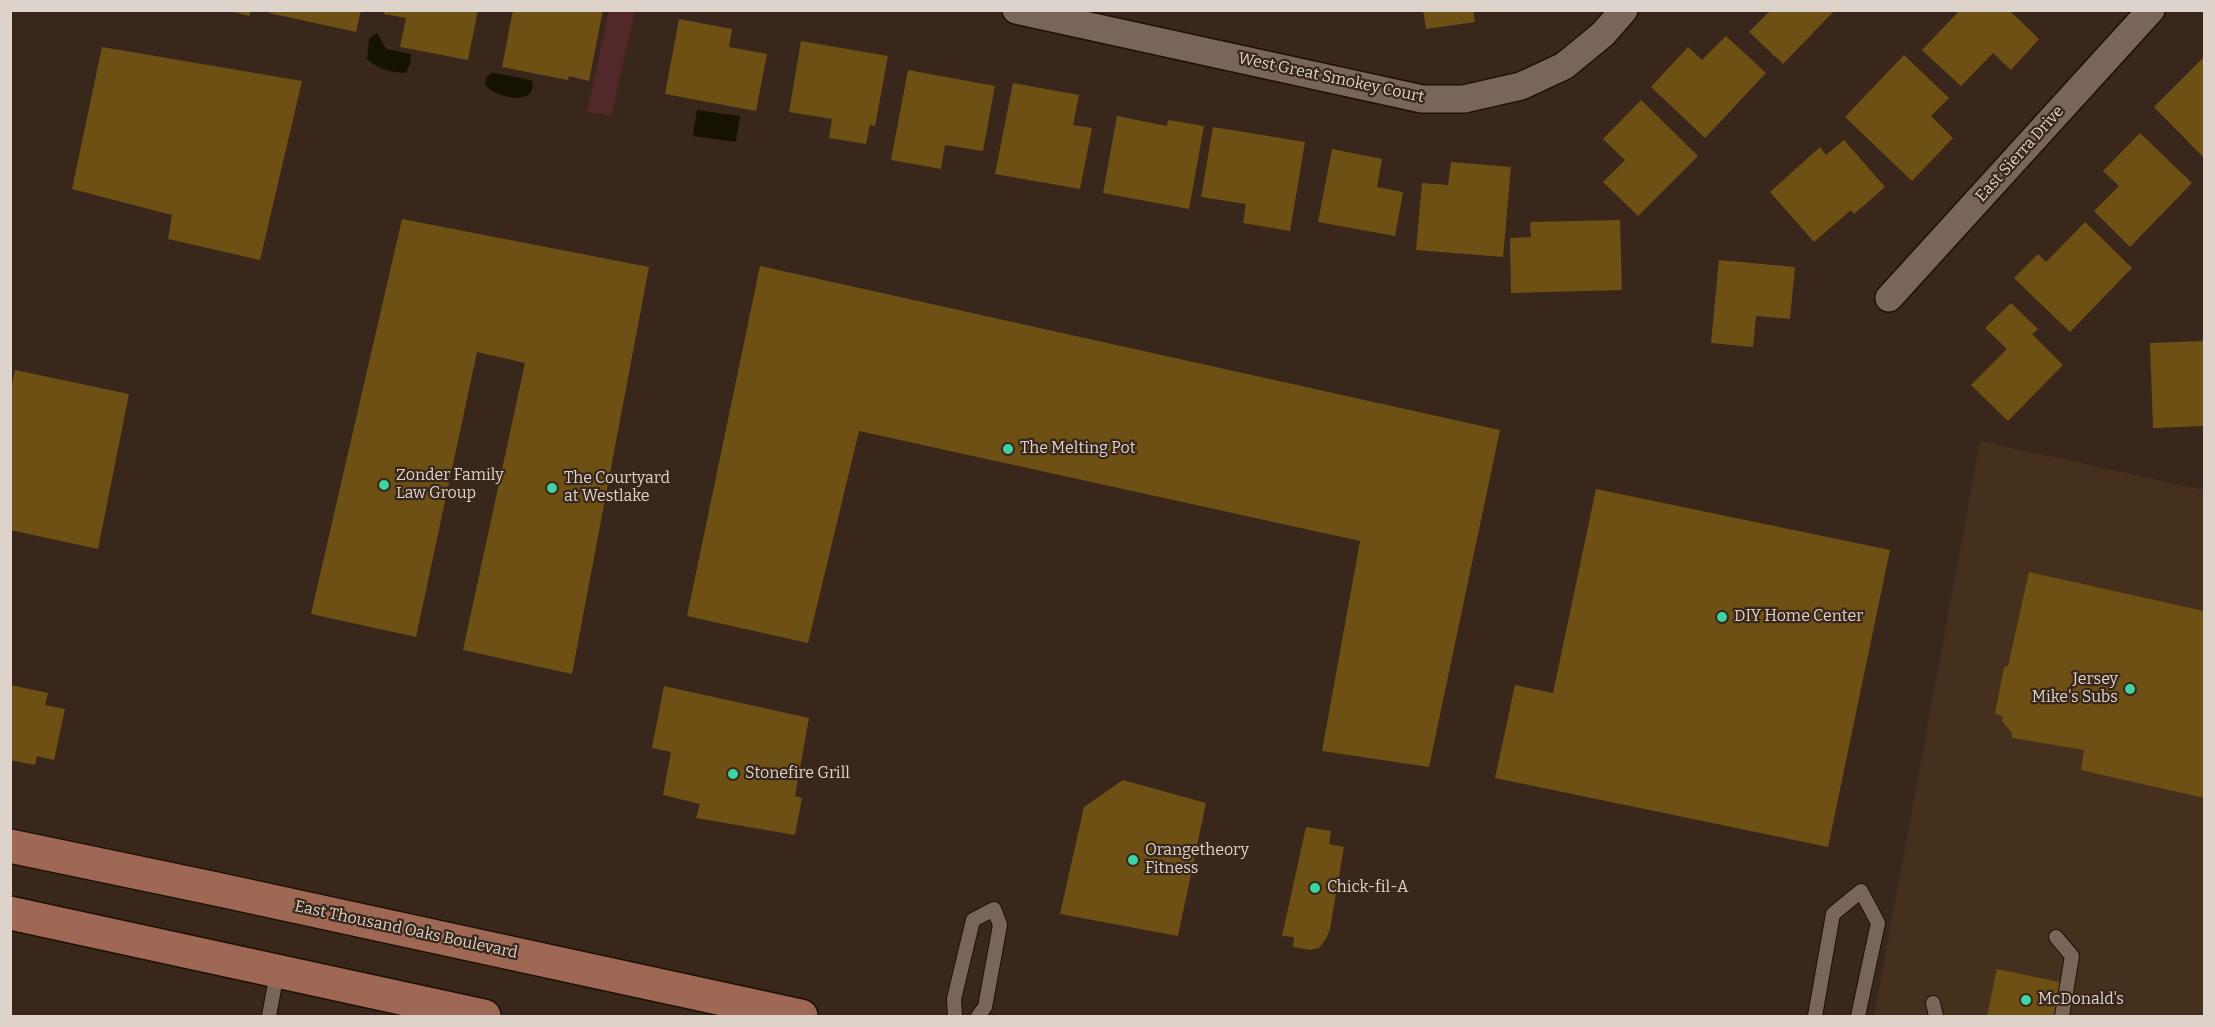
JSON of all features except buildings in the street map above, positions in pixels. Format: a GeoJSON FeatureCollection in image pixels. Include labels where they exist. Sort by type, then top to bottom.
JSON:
{"type":"FeatureCollection","features":[{"type":"Feature","properties":{"kind":"main road","name":"East Thousand Oaks Boulevard"},"geometry":{"type":"LineString","coordinates":[[10,846],[801,1017]]}},
{"type":"Feature","properties":{"kind":"main road"},"geometry":{"type":"LineString","coordinates":[[10,913],[484,1017]]}},
{"type":"Feature","properties":{"kind":"street","name":"West Great Smokey Court"},"geometry":{"type":"LineString","coordinates":[[1016,10],[1422,99],[1464,99],[1521,86],[1564,66],[1603,34],[1624,10]]}},
{"type":"Feature","properties":{"kind":"street","name":"East Sierra Drive"},"geometry":{"type":"LineString","coordinates":[[1889,298],[2151,10]]}},
{"type":"Feature","properties":{"kind":"lane"},"geometry":{"type":"LineString","coordinates":[[1815,1017],[1833,914],[1861,891],[1878,923],[1858,1017]]}},
{"type":"Feature","properties":{"kind":"lane"},"geometry":{"type":"LineString","coordinates":[[955,1017],[954,999],[973,920],[994,909],[1000,925],[984,1007],[978,1017]]}},
{"type":"Feature","properties":{"kind":"lane"},"geometry":{"type":"LineString","coordinates":[[2056,937],[2072,956],[2062,1017]]}},
{"type":"Feature","properties":{"kind":"lane"},"geometry":{"type":"LineString","coordinates":[[268,1017],[278,973]]}},
{"type":"Feature","properties":{"kind":"shaded area"},"geometry":{"type":"Polygon","coordinates":[[[609,11],[635,11],[611,116],[587,112],[609,11]]]}},
{"type":"Feature","properties":{"kind":"shaded area"},"geometry":{"type":"Polygon","coordinates":[[[377,33],[386,49],[411,54],[406,73],[385,69],[367,59],[369,39],[377,33]]]}},
{"type":"Feature","properties":{"kind":"shaded area"},"geometry":{"type":"Polygon","coordinates":[[[491,73],[532,81],[532,90],[528,95],[513,98],[495,93],[485,84],[486,78],[491,73]]]}},
{"type":"Feature","properties":{"kind":"shaded area"},"geometry":{"type":"Polygon","coordinates":[[[697,110],[740,116],[736,142],[693,136],[697,110]]]}},
{"type":"Feature","properties":{"kind":"shaded area"},"geometry":{"type":"Polygon","coordinates":[[[1980,441],[2204,490],[2204,1016],[1874,1016],[1980,441]]]}},
{"type":"Feature","properties":{"kind":"place","name":"The Melting Pot"},"geometry":{"type":"Point","coordinates":[1008,449]}},
{"type":"Feature","properties":{"kind":"place","name":"Zonder Family Law Group"},"geometry":{"type":"Point","coordinates":[384,485]}},
{"type":"Feature","properties":{"kind":"place","name":"The Courtyard at Westlake"},"geometry":{"type":"Point","coordinates":[552,488]}},
{"type":"Feature","properties":{"kind":"place","name":"DIY Home Center"},"geometry":{"type":"Point","coordinates":[1722,617]}},
{"type":"Feature","properties":{"kind":"place","name":"Jersey Mike's Subs"},"geometry":{"type":"Point","coordinates":[2130,689]}},
{"type":"Feature","properties":{"kind":"place","name":"Stonefire Grill"},"geometry":{"type":"Point","coordinates":[733,774]}},
{"type":"Feature","properties":{"kind":"place","name":"Orangetheory Fitness"},"geometry":{"type":"Point","coordinates":[1133,860]}},
{"type":"Feature","properties":{"kind":"place","name":"Chick-fil-A"},"geometry":{"type":"Point","coordinates":[1315,888]}},
{"type":"Feature","properties":{"kind":"place","name":"McDonald's"},"geometry":{"type":"Point","coordinates":[2026,1000]}}]}
